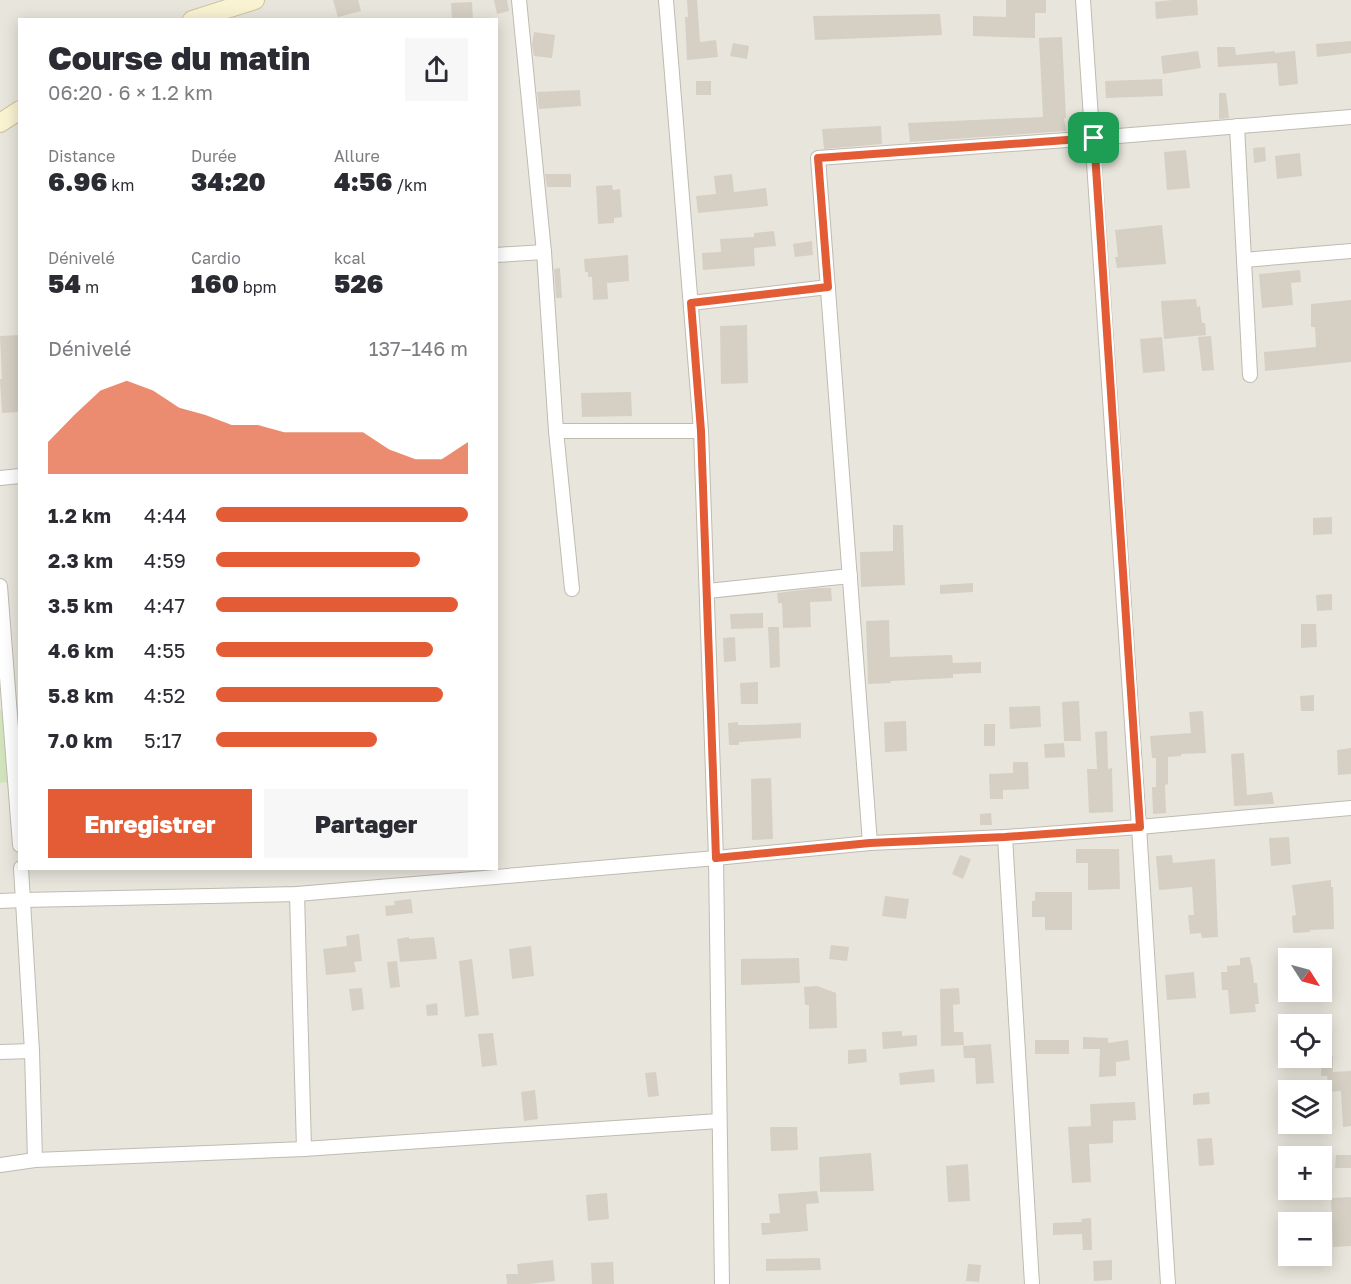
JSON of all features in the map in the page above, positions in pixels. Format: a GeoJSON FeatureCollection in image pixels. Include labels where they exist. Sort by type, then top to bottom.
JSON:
{"type":"FeatureCollection","features":[{"type":"Feature","properties":{"kind":"main road"},"geometry":{"type":"LineString","coordinates":[[198,18],[251,1]]}},
{"type":"Feature","properties":{"kind":"main road"},"geometry":{"type":"LineString","coordinates":[[0,123],[18,111]]}},
{"type":"Feature","properties":{"kind":"street"},"geometry":{"type":"LineString","coordinates":[[519,0],[544,252],[556,431],[572,589]]}},
{"type":"Feature","properties":{"kind":"street"},"geometry":{"type":"LineString","coordinates":[[666,0],[701,431],[708,591],[716,858],[722,1284]]}},
{"type":"Feature","properties":{"kind":"street"},"geometry":{"type":"LineString","coordinates":[[1083,0],[1140,827],[1168,1284]]}},
{"type":"Feature","properties":{"kind":"street"},"geometry":{"type":"LineString","coordinates":[[870,843],[818,158],[1351,117]]}},
{"type":"Feature","properties":{"kind":"street"},"geometry":{"type":"LineString","coordinates":[[1237,126],[1250,375]]}},
{"type":"Feature","properties":{"kind":"street"},"geometry":{"type":"LineString","coordinates":[[1244,260],[1351,251]]}},
{"type":"Feature","properties":{"kind":"street"},"geometry":{"type":"LineString","coordinates":[[498,255],[544,252]]}},
{"type":"Feature","properties":{"kind":"street"},"geometry":{"type":"LineString","coordinates":[[691,303],[828,287]]}},
{"type":"Feature","properties":{"kind":"street"},"geometry":{"type":"LineString","coordinates":[[556,431],[701,431]]}},
{"type":"Feature","properties":{"kind":"street"},"geometry":{"type":"LineString","coordinates":[[0,478],[18,476]]}},
{"type":"Feature","properties":{"kind":"street"},"geometry":{"type":"LineString","coordinates":[[708,591],[850,576]]}},
{"type":"Feature","properties":{"kind":"street"},"geometry":{"type":"LineString","coordinates":[[0,586],[18,818]]}},
{"type":"Feature","properties":{"kind":"street"},"geometry":{"type":"LineString","coordinates":[[0,902],[297,894],[870,843],[1005,837],[1351,808]]}},
{"type":"Feature","properties":{"kind":"street"},"geometry":{"type":"LineString","coordinates":[[1005,837],[1032,1284]]}},
{"type":"Feature","properties":{"kind":"street"},"geometry":{"type":"LineString","coordinates":[[21,870],[32,1051],[35,1160]]}},
{"type":"Feature","properties":{"kind":"street"},"geometry":{"type":"LineString","coordinates":[[297,894],[304,1149]]}},
{"type":"Feature","properties":{"kind":"street"},"geometry":{"type":"LineString","coordinates":[[0,1052],[32,1051]]}},
{"type":"Feature","properties":{"kind":"street"},"geometry":{"type":"LineString","coordinates":[[0,1165],[35,1160],[304,1149],[719,1121]]}},
{"type":"Feature","properties":{"kind":"shaded area"},"geometry":{"type":"Polygon","coordinates":[[[0,0],[1351,0],[1351,1284],[0,1284],[0,783],[18,781],[18,870],[498,870],[498,18],[18,18],[18,705],[0,710],[0,0]]]}},
{"type":"Feature","properties":{"kind":"green space"},"geometry":{"type":"Polygon","coordinates":[[[18,704],[18,781],[0,783],[0,710],[18,704]]]}},
{"type":"Feature","properties":{"kind":"building"},"geometry":{"type":"Polygon","coordinates":[[[333,0],[358,0],[361,11],[338,17],[333,0]]]}},
{"type":"Feature","properties":{"kind":"building"},"geometry":{"type":"Polygon","coordinates":[[[494,0],[507,0],[509,11],[497,14],[494,0]]]}},
{"type":"Feature","properties":{"kind":"building"},"geometry":{"type":"Polygon","coordinates":[[[687,0],[697,0],[700,42],[716,40],[718,57],[687,60],[685,17],[688,17],[687,0]]]}},
{"type":"Feature","properties":{"kind":"building"},"geometry":{"type":"Polygon","coordinates":[[[1006,0],[1046,0],[1046,13],[1035,13],[1035,38],[973,36],[973,16],[1006,17],[1006,0]]]}},
{"type":"Feature","properties":{"kind":"building"},"geometry":{"type":"Polygon","coordinates":[[[1197,0],[1198,15],[1156,19],[1155,2],[1197,0]]]}},
{"type":"Feature","properties":{"kind":"building"},"geometry":{"type":"Polygon","coordinates":[[[472,2],[473,18],[452,18],[451,3],[472,2]]]}},
{"type":"Feature","properties":{"kind":"building"},"geometry":{"type":"Polygon","coordinates":[[[940,14],[942,35],[815,40],[813,16],[940,14]]]}},
{"type":"Feature","properties":{"kind":"building"},"geometry":{"type":"Polygon","coordinates":[[[534,32],[555,35],[552,58],[534,56],[532,45],[534,32]]]}},
{"type":"Feature","properties":{"kind":"building"},"geometry":{"type":"Polygon","coordinates":[[[1062,37],[1066,131],[910,142],[908,123],[1043,117],[1039,38],[1062,37]]]}},
{"type":"Feature","properties":{"kind":"building"},"geometry":{"type":"Polygon","coordinates":[[[1351,41],[1351,53],[1317,57],[1316,44],[1351,41]]]}},
{"type":"Feature","properties":{"kind":"building"},"geometry":{"type":"Polygon","coordinates":[[[733,43],[749,46],[747,59],[730,56],[733,43]]]}},
{"type":"Feature","properties":{"kind":"building"},"geometry":{"type":"Polygon","coordinates":[[[1217,47],[1235,47],[1236,55],[1295,51],[1298,84],[1279,86],[1277,63],[1218,67],[1217,47]]]}},
{"type":"Feature","properties":{"kind":"building"},"geometry":{"type":"Polygon","coordinates":[[[1198,51],[1201,68],[1163,74],[1161,56],[1198,51]]]}},
{"type":"Feature","properties":{"kind":"building"},"geometry":{"type":"Polygon","coordinates":[[[1162,79],[1163,96],[1106,98],[1105,81],[1162,79]]]}},
{"type":"Feature","properties":{"kind":"building"},"geometry":{"type":"Polygon","coordinates":[[[696,81],[711,81],[711,95],[696,95],[696,81]]]}},
{"type":"Feature","properties":{"kind":"building"},"geometry":{"type":"Polygon","coordinates":[[[580,90],[581,106],[539,109],[537,92],[580,90]]]}},
{"type":"Feature","properties":{"kind":"building"},"geometry":{"type":"Polygon","coordinates":[[[1219,93],[1226,93],[1229,118],[1219,119],[1219,93]]]}},
{"type":"Feature","properties":{"kind":"building"},"geometry":{"type":"Polygon","coordinates":[[[881,126],[882,144],[824,149],[822,129],[881,126]]]}},
{"type":"Feature","properties":{"kind":"building"},"geometry":{"type":"Polygon","coordinates":[[[1265,147],[1266,161],[1254,163],[1253,148],[1265,147]]]}},
{"type":"Feature","properties":{"kind":"building"},"geometry":{"type":"Polygon","coordinates":[[[1186,150],[1190,188],[1167,190],[1164,152],[1186,150]]]}},
{"type":"Feature","properties":{"kind":"building"},"geometry":{"type":"Polygon","coordinates":[[[1300,153],[1302,176],[1277,179],[1275,156],[1300,153]]]}},
{"type":"Feature","properties":{"kind":"building"},"geometry":{"type":"Polygon","coordinates":[[[545,174],[571,174],[571,187],[547,187],[545,174]]]}},
{"type":"Feature","properties":{"kind":"building"},"geometry":{"type":"Polygon","coordinates":[[[732,174],[734,192],[766,188],[768,206],[698,213],[696,196],[716,194],[714,176],[732,174]]]}},
{"type":"Feature","properties":{"kind":"building"},"geometry":{"type":"Polygon","coordinates":[[[612,185],[613,190],[620,189],[622,217],[614,218],[614,223],[598,224],[596,186],[612,185]]]}},
{"type":"Feature","properties":{"kind":"building"},"geometry":{"type":"Polygon","coordinates":[[[1162,225],[1166,264],[1117,268],[1115,230],[1162,225]]]}},
{"type":"Feature","properties":{"kind":"building"},"geometry":{"type":"Polygon","coordinates":[[[774,231],[776,246],[754,248],[755,266],[703,270],[702,253],[721,252],[720,239],[754,237],[754,233],[774,231]]]}},
{"type":"Feature","properties":{"kind":"building"},"geometry":{"type":"Polygon","coordinates":[[[812,241],[813,255],[795,257],[793,244],[812,241]]]}},
{"type":"Feature","properties":{"kind":"building"},"geometry":{"type":"Polygon","coordinates":[[[628,255],[629,281],[607,283],[608,299],[593,300],[592,277],[588,277],[588,272],[585,272],[584,259],[628,255]]]}},
{"type":"Feature","properties":{"kind":"building"},"geometry":{"type":"Polygon","coordinates":[[[560,268],[562,298],[556,298],[554,269],[560,268]]]}},
{"type":"Feature","properties":{"kind":"building"},"geometry":{"type":"Polygon","coordinates":[[[1300,270],[1301,282],[1291,283],[1293,305],[1262,308],[1259,274],[1300,270]]]}},
{"type":"Feature","properties":{"kind":"building"},"geometry":{"type":"Polygon","coordinates":[[[1196,299],[1197,307],[1200,306],[1202,323],[1205,323],[1206,335],[1164,339],[1161,301],[1196,299]]]}},
{"type":"Feature","properties":{"kind":"building"},"geometry":{"type":"Polygon","coordinates":[[[1351,300],[1351,362],[1265,371],[1264,352],[1316,347],[1315,327],[1311,327],[1311,304],[1351,300]]]}},
{"type":"Feature","properties":{"kind":"building"},"geometry":{"type":"Polygon","coordinates":[[[747,325],[748,383],[721,384],[720,326],[747,325]]]}},
{"type":"Feature","properties":{"kind":"building"},"geometry":{"type":"Polygon","coordinates":[[[18,335],[18,412],[2,413],[0,336],[18,335]]]}},
{"type":"Feature","properties":{"kind":"building"},"geometry":{"type":"Polygon","coordinates":[[[1211,336],[1214,370],[1202,371],[1198,337],[1211,336]]]}},
{"type":"Feature","properties":{"kind":"building"},"geometry":{"type":"Polygon","coordinates":[[[1162,337],[1165,371],[1143,373],[1140,339],[1162,337]]]}},
{"type":"Feature","properties":{"kind":"building"},"geometry":{"type":"Polygon","coordinates":[[[631,392],[632,416],[582,417],[581,393],[631,392]]]}},
{"type":"Feature","properties":{"kind":"building"},"geometry":{"type":"Polygon","coordinates":[[[1332,517],[1332,534],[1313,535],[1313,518],[1332,517]]]}},
{"type":"Feature","properties":{"kind":"building"},"geometry":{"type":"Polygon","coordinates":[[[893,525],[903,525],[905,585],[861,587],[860,552],[893,551],[893,525]]]}},
{"type":"Feature","properties":{"kind":"building"},"geometry":{"type":"Polygon","coordinates":[[[973,583],[973,592],[940,594],[940,585],[973,583]]]}},
{"type":"Feature","properties":{"kind":"building"},"geometry":{"type":"Polygon","coordinates":[[[831,588],[832,601],[810,602],[811,627],[783,628],[782,603],[778,603],[777,593],[831,588]]]}},
{"type":"Feature","properties":{"kind":"building"},"geometry":{"type":"Polygon","coordinates":[[[1332,594],[1332,610],[1317,611],[1316,595],[1332,594]]]}},
{"type":"Feature","properties":{"kind":"building"},"geometry":{"type":"Polygon","coordinates":[[[763,613],[763,628],[731,629],[730,614],[763,613]]]}},
{"type":"Feature","properties":{"kind":"building"},"geometry":{"type":"Polygon","coordinates":[[[889,620],[890,657],[952,655],[953,663],[981,662],[981,673],[953,674],[953,678],[868,684],[866,621],[889,620]]]}},
{"type":"Feature","properties":{"kind":"building"},"geometry":{"type":"Polygon","coordinates":[[[1301,624],[1316,624],[1317,647],[1301,648],[1301,624]]]}},
{"type":"Feature","properties":{"kind":"building"},"geometry":{"type":"Polygon","coordinates":[[[768,627],[779,627],[780,667],[770,668],[768,627]]]}},
{"type":"Feature","properties":{"kind":"building"},"geometry":{"type":"Polygon","coordinates":[[[735,637],[736,661],[724,662],[723,638],[735,637]]]}},
{"type":"Feature","properties":{"kind":"building"},"geometry":{"type":"Polygon","coordinates":[[[758,682],[758,704],[741,704],[740,683],[758,682]]]}},
{"type":"Feature","properties":{"kind":"building"},"geometry":{"type":"Polygon","coordinates":[[[1314,695],[1314,711],[1301,711],[1300,696],[1314,695]]]}},
{"type":"Feature","properties":{"kind":"building"},"geometry":{"type":"Polygon","coordinates":[[[1079,701],[1081,741],[1064,741],[1062,702],[1079,701]]]}},
{"type":"Feature","properties":{"kind":"building"},"geometry":{"type":"Polygon","coordinates":[[[1040,706],[1041,727],[1010,729],[1009,707],[1040,706]]]}},
{"type":"Feature","properties":{"kind":"building"},"geometry":{"type":"Polygon","coordinates":[[[1203,711],[1206,753],[1168,757],[1168,784],[1165,785],[1166,813],[1153,814],[1152,787],[1156,787],[1156,758],[1152,758],[1150,736],[1191,733],[1189,712],[1203,711]]]}},
{"type":"Feature","properties":{"kind":"building"},"geometry":{"type":"Polygon","coordinates":[[[906,721],[907,751],[885,752],[884,722],[906,721]]]}},
{"type":"Feature","properties":{"kind":"building"},"geometry":{"type":"Polygon","coordinates":[[[738,722],[738,725],[801,723],[801,738],[739,742],[739,745],[729,745],[728,723],[738,722]]]}},
{"type":"Feature","properties":{"kind":"building"},"geometry":{"type":"Polygon","coordinates":[[[984,724],[995,724],[995,746],[984,746],[984,724]]]}},
{"type":"Feature","properties":{"kind":"building"},"geometry":{"type":"Polygon","coordinates":[[[1107,731],[1108,769],[1112,768],[1113,812],[1089,813],[1087,769],[1097,769],[1095,732],[1107,731]]]}},
{"type":"Feature","properties":{"kind":"building"},"geometry":{"type":"Polygon","coordinates":[[[1064,743],[1065,757],[1045,758],[1044,744],[1064,743]]]}},
{"type":"Feature","properties":{"kind":"building"},"geometry":{"type":"Polygon","coordinates":[[[1351,748],[1351,774],[1338,775],[1337,750],[1351,748]]]}},
{"type":"Feature","properties":{"kind":"building"},"geometry":{"type":"Polygon","coordinates":[[[1244,753],[1247,795],[1272,792],[1274,804],[1234,806],[1231,754],[1244,753]]]}},
{"type":"Feature","properties":{"kind":"building"},"geometry":{"type":"Polygon","coordinates":[[[1013,762],[1028,762],[1029,789],[1003,790],[1003,799],[990,799],[989,774],[1013,773],[1013,762]]]}},
{"type":"Feature","properties":{"kind":"building"},"geometry":{"type":"Polygon","coordinates":[[[771,778],[773,839],[752,840],[751,779],[771,778]]]}},
{"type":"Feature","properties":{"kind":"building"},"geometry":{"type":"Polygon","coordinates":[[[991,813],[992,825],[980,825],[980,814],[991,813]]]}},
{"type":"Feature","properties":{"kind":"building"},"geometry":{"type":"Polygon","coordinates":[[[1289,837],[1291,864],[1271,866],[1269,838],[1289,837]]]}},
{"type":"Feature","properties":{"kind":"building"},"geometry":{"type":"Polygon","coordinates":[[[1076,849],[1119,849],[1120,889],[1088,890],[1088,863],[1076,863],[1076,849]]]}},
{"type":"Feature","properties":{"kind":"building"},"geometry":{"type":"Polygon","coordinates":[[[960,855],[971,859],[963,879],[952,874],[960,855]]]}},
{"type":"Feature","properties":{"kind":"building"},"geometry":{"type":"Polygon","coordinates":[[[1172,855],[1173,863],[1215,859],[1218,937],[1202,938],[1201,933],[1190,934],[1188,915],[1194,915],[1192,887],[1159,890],[1156,856],[1172,855]]]}},
{"type":"Feature","properties":{"kind":"building"},"geometry":{"type":"Polygon","coordinates":[[[1331,880],[1334,929],[1293,933],[1292,916],[1296,915],[1292,885],[1331,880]]]}},
{"type":"Feature","properties":{"kind":"building"},"geometry":{"type":"Polygon","coordinates":[[[1035,892],[1072,892],[1072,930],[1045,930],[1045,917],[1032,917],[1032,901],[1035,901],[1035,892]]]}},
{"type":"Feature","properties":{"kind":"building"},"geometry":{"type":"Polygon","coordinates":[[[885,896],[909,899],[906,919],[882,916],[885,896]]]}},
{"type":"Feature","properties":{"kind":"building"},"geometry":{"type":"Polygon","coordinates":[[[411,899],[413,913],[386,916],[385,906],[395,905],[394,901],[411,899]]]}},
{"type":"Feature","properties":{"kind":"building"},"geometry":{"type":"Polygon","coordinates":[[[359,934],[362,961],[354,962],[356,972],[326,975],[323,949],[347,946],[346,936],[359,934]]]}},
{"type":"Feature","properties":{"kind":"building"},"geometry":{"type":"Polygon","coordinates":[[[409,937],[409,939],[434,937],[437,959],[400,962],[397,939],[409,937]]]}},
{"type":"Feature","properties":{"kind":"building"},"geometry":{"type":"Polygon","coordinates":[[[831,945],[849,947],[847,961],[829,959],[831,945]]]}},
{"type":"Feature","properties":{"kind":"building"},"geometry":{"type":"Polygon","coordinates":[[[531,946],[534,976],[512,979],[509,949],[531,946]]]}},
{"type":"Feature","properties":{"kind":"building"},"geometry":{"type":"Polygon","coordinates":[[[1250,957],[1254,983],[1257,983],[1259,1004],[1255,1004],[1256,1012],[1230,1014],[1228,990],[1222,990],[1221,972],[1227,972],[1227,966],[1240,965],[1240,958],[1250,957]]]}},
{"type":"Feature","properties":{"kind":"building"},"geometry":{"type":"Polygon","coordinates":[[[799,958],[800,983],[741,985],[741,959],[799,958]]]}},
{"type":"Feature","properties":{"kind":"building"},"geometry":{"type":"Polygon","coordinates":[[[472,959],[479,1015],[465,1017],[459,961],[472,959]]]}},
{"type":"Feature","properties":{"kind":"building"},"geometry":{"type":"Polygon","coordinates":[[[397,961],[400,987],[390,988],[387,962],[397,961]]]}},
{"type":"Feature","properties":{"kind":"building"},"geometry":{"type":"Polygon","coordinates":[[[1194,972],[1196,998],[1167,1000],[1165,975],[1194,972]]]}},
{"type":"Feature","properties":{"kind":"building"},"geometry":{"type":"Polygon","coordinates":[[[817,986],[836,993],[837,1028],[809,1029],[809,1005],[805,1005],[804,987],[817,986]]]}},
{"type":"Feature","properties":{"kind":"building"},"geometry":{"type":"Polygon","coordinates":[[[362,988],[364,1009],[352,1011],[349,989],[362,988]]]}},
{"type":"Feature","properties":{"kind":"building"},"geometry":{"type":"Polygon","coordinates":[[[959,988],[960,1004],[953,1005],[954,1032],[963,1032],[964,1045],[941,1046],[940,989],[959,988]]]}},
{"type":"Feature","properties":{"kind":"building"},"geometry":{"type":"Polygon","coordinates":[[[437,1003],[438,1015],[427,1016],[426,1005],[437,1003]]]}},
{"type":"Feature","properties":{"kind":"building"},"geometry":{"type":"Polygon","coordinates":[[[902,1031],[902,1036],[917,1035],[917,1046],[883,1049],[882,1032],[902,1031]]]}},
{"type":"Feature","properties":{"kind":"building"},"geometry":{"type":"Polygon","coordinates":[[[493,1033],[497,1065],[482,1067],[478,1034],[493,1033]]]}},
{"type":"Feature","properties":{"kind":"building"},"geometry":{"type":"Polygon","coordinates":[[[1083,1037],[1108,1038],[1108,1043],[1128,1040],[1130,1060],[1116,1062],[1116,1076],[1099,1077],[1100,1049],[1083,1049],[1083,1037]]]}},
{"type":"Feature","properties":{"kind":"building"},"geometry":{"type":"Polygon","coordinates":[[[1035,1040],[1069,1040],[1069,1054],[1035,1054],[1035,1040]]]}},
{"type":"Feature","properties":{"kind":"building"},"geometry":{"type":"Polygon","coordinates":[[[991,1044],[994,1083],[976,1084],[975,1058],[964,1058],[963,1046],[991,1044]]]}},
{"type":"Feature","properties":{"kind":"building"},"geometry":{"type":"Polygon","coordinates":[[[866,1049],[867,1062],[848,1064],[848,1050],[866,1049]]]}},
{"type":"Feature","properties":{"kind":"building"},"geometry":{"type":"Polygon","coordinates":[[[1332,1056],[1333,1072],[1351,1071],[1351,1126],[1343,1127],[1341,1091],[1332,1092],[1332,1080],[1328,1080],[1327,1076],[1321,1076],[1321,1068],[1332,1068],[1332,1056]]]}},
{"type":"Feature","properties":{"kind":"building"},"geometry":{"type":"Polygon","coordinates":[[[934,1069],[935,1082],[900,1085],[899,1073],[934,1069]]]}},
{"type":"Feature","properties":{"kind":"building"},"geometry":{"type":"Polygon","coordinates":[[[656,1072],[659,1096],[648,1097],[645,1073],[656,1072]]]}},
{"type":"Feature","properties":{"kind":"building"},"geometry":{"type":"Polygon","coordinates":[[[535,1090],[538,1119],[524,1121],[521,1092],[535,1090]]]}},
{"type":"Feature","properties":{"kind":"building"},"geometry":{"type":"Polygon","coordinates":[[[1209,1092],[1210,1104],[1193,1105],[1193,1094],[1209,1092]]]}},
{"type":"Feature","properties":{"kind":"building"},"geometry":{"type":"Polygon","coordinates":[[[1135,1102],[1136,1120],[1113,1121],[1113,1143],[1089,1144],[1091,1182],[1072,1183],[1068,1127],[1091,1126],[1090,1104],[1135,1102]]]}},
{"type":"Feature","properties":{"kind":"building"},"geometry":{"type":"Polygon","coordinates":[[[770,1127],[797,1127],[798,1150],[771,1151],[770,1127]]]}},
{"type":"Feature","properties":{"kind":"building"},"geometry":{"type":"Polygon","coordinates":[[[1212,1138],[1214,1165],[1199,1166],[1197,1139],[1212,1138]]]}},
{"type":"Feature","properties":{"kind":"building"},"geometry":{"type":"Polygon","coordinates":[[[871,1153],[874,1191],[820,1192],[819,1157],[871,1153]]]}},
{"type":"Feature","properties":{"kind":"building"},"geometry":{"type":"Polygon","coordinates":[[[1336,1155],[1351,1155],[1351,1168],[1335,1168],[1336,1155]]]}},
{"type":"Feature","properties":{"kind":"building"},"geometry":{"type":"Polygon","coordinates":[[[968,1164],[970,1201],[948,1202],[946,1166],[968,1164]]]}},
{"type":"Feature","properties":{"kind":"building"},"geometry":{"type":"Polygon","coordinates":[[[817,1191],[819,1203],[806,1204],[808,1231],[762,1235],[761,1223],[770,1223],[769,1214],[780,1213],[778,1194],[817,1191]]]}},
{"type":"Feature","properties":{"kind":"building"},"geometry":{"type":"Polygon","coordinates":[[[607,1193],[609,1219],[588,1221],[586,1195],[607,1193]]]}},
{"type":"Feature","properties":{"kind":"building"},"geometry":{"type":"Polygon","coordinates":[[[1351,1197],[1351,1246],[1333,1247],[1332,1198],[1351,1197]]]}},
{"type":"Feature","properties":{"kind":"building"},"geometry":{"type":"Polygon","coordinates":[[[1091,1218],[1092,1250],[1083,1250],[1082,1234],[1053,1235],[1053,1223],[1082,1222],[1081,1219],[1091,1218]]]}},
{"type":"Feature","properties":{"kind":"building"},"geometry":{"type":"Polygon","coordinates":[[[820,1258],[821,1270],[766,1271],[766,1259],[820,1258]]]}},
{"type":"Feature","properties":{"kind":"building"},"geometry":{"type":"Polygon","coordinates":[[[553,1260],[555,1281],[507,1284],[506,1274],[518,1274],[517,1264],[553,1260]]]}},
{"type":"Feature","properties":{"kind":"building"},"geometry":{"type":"Polygon","coordinates":[[[1112,1260],[1112,1280],[1094,1281],[1093,1261],[1112,1260]]]}},
{"type":"Feature","properties":{"kind":"building"},"geometry":{"type":"Polygon","coordinates":[[[613,1262],[614,1284],[592,1284],[591,1263],[613,1262]]]}},
{"type":"Feature","properties":{"kind":"building"},"geometry":{"type":"Polygon","coordinates":[[[968,1264],[981,1265],[979,1282],[966,1281],[968,1264]]]}},
{"type":"Feature","properties":{"kind":"route"},"geometry":{"type":"LineString","coordinates":[[1094,138],[1140,827],[1005,837],[870,843],[716,858],[701,431],[691,303],[828,287],[818,158],[1094,138]]}}]}
